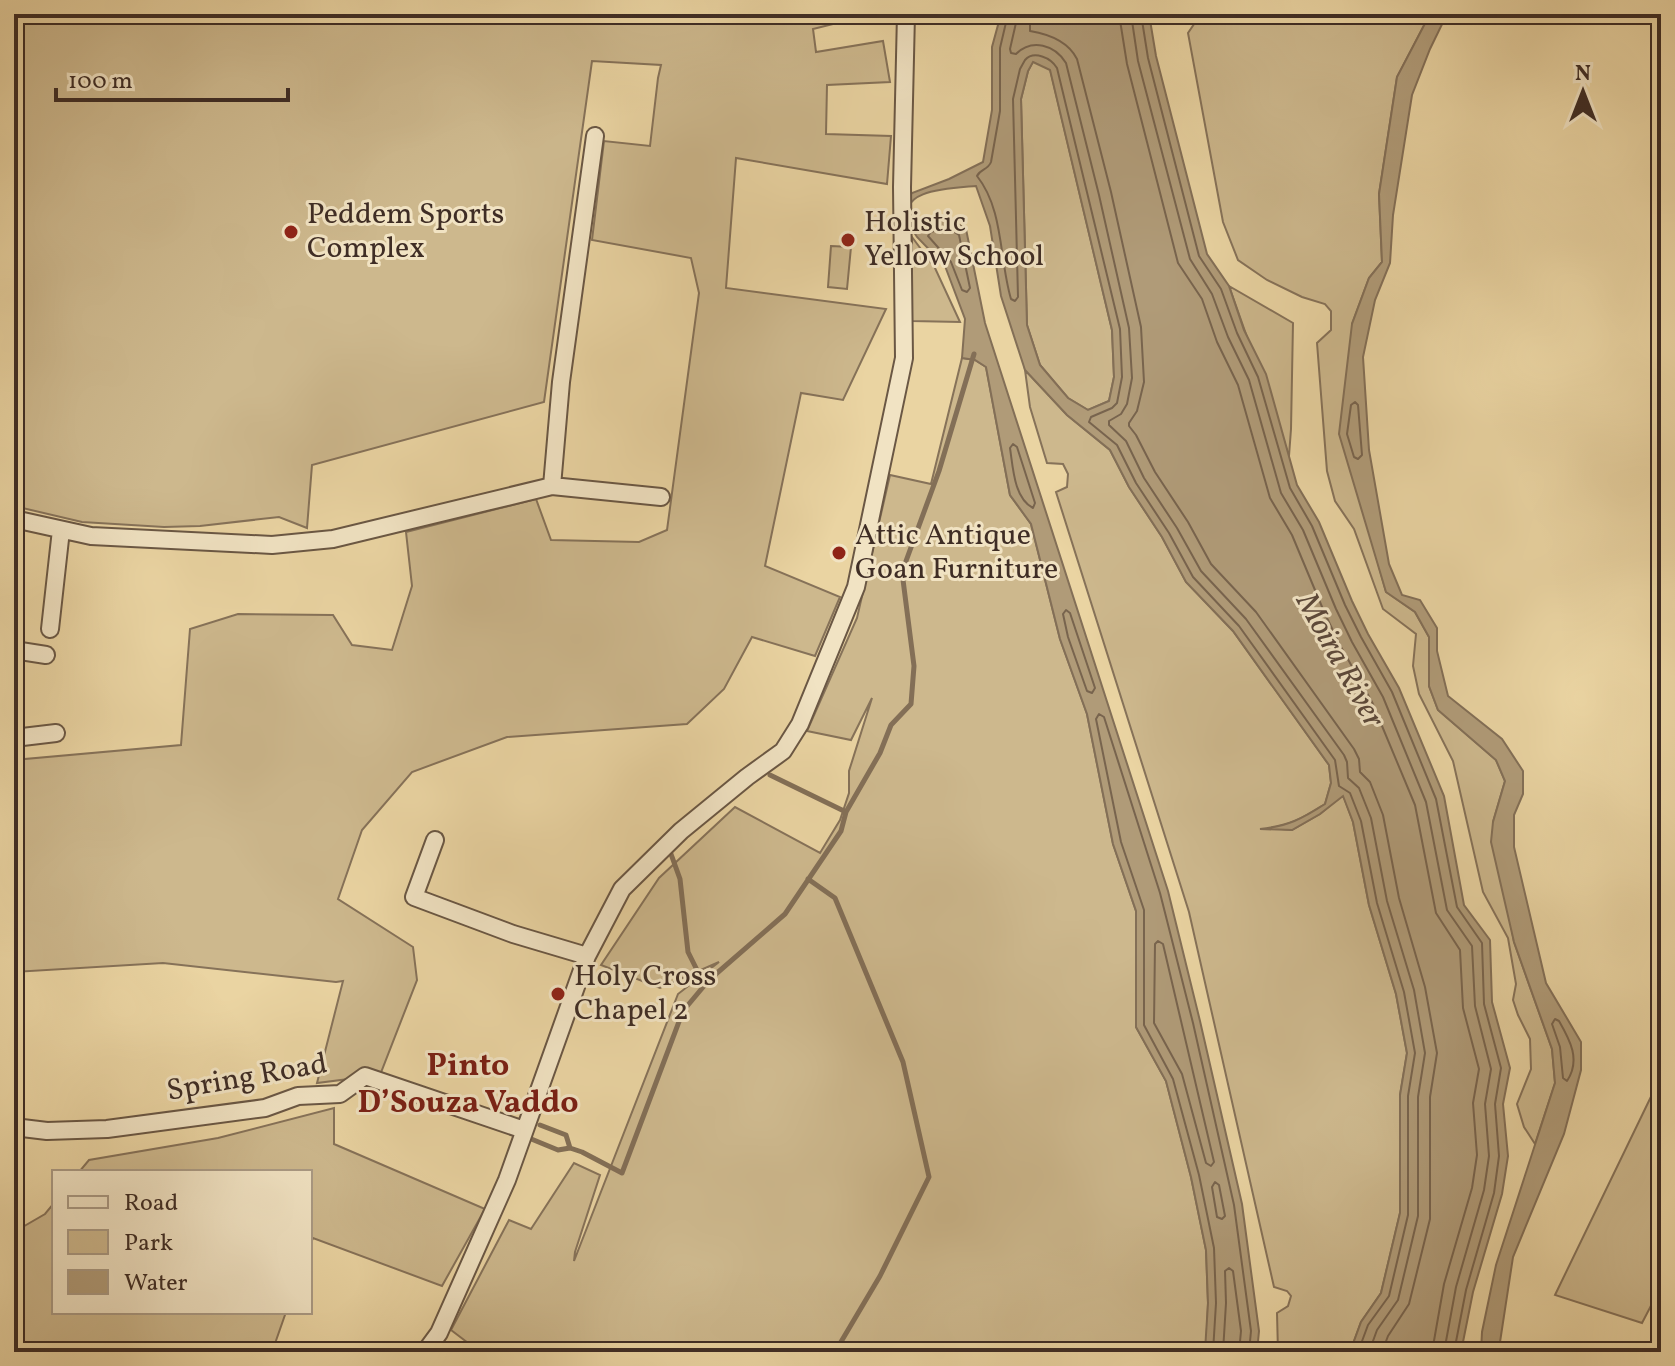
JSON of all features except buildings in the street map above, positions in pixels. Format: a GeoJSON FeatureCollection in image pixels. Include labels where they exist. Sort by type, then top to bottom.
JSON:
{"type":"FeatureCollection","features":[{"type":"Feature","properties":{"kind":"street"},"geometry":{"type":"LineString","coordinates":[[425,1352],[439,1333],[507,1180],[587,956],[622,889],[681,831],[783,751],[800,724],[856,587],[904,358],[902,187],[906,14]]}},
{"type":"Feature","properties":{"kind":"street"},"geometry":{"type":"LineString","coordinates":[[552,486],[561,382],[595,136]]}},
{"type":"Feature","properties":{"kind":"street"},"geometry":{"type":"LineString","coordinates":[[14,519],[91,536],[272,545],[333,539],[552,486],[661,497]]}},
{"type":"Feature","properties":{"kind":"street"},"geometry":{"type":"LineString","coordinates":[[50,629],[61,530]]}},
{"type":"Feature","properties":{"kind":"street"},"geometry":{"type":"LineString","coordinates":[[14,650],[46,655]]}},
{"type":"Feature","properties":{"kind":"street"},"geometry":{"type":"LineString","coordinates":[[14,738],[56,733]]}},
{"type":"Feature","properties":{"kind":"street"},"geometry":{"type":"LineString","coordinates":[[435,840],[414,897],[513,934],[587,956]]}},
{"type":"Feature","properties":{"kind":"street","name":"Spring Road"},"geometry":{"type":"LineString","coordinates":[[14,1127],[47,1131],[107,1129],[265,1108],[298,1096],[340,1094],[365,1076],[526,1127]]}},
{"type":"Feature","properties":{"kind":"green space"},"geometry":{"type":"Polygon","coordinates":[[[14,14],[873,14],[813,29],[816,52],[883,41],[890,82],[827,85],[826,134],[891,136],[887,184],[736,158],[726,288],[886,309],[843,400],[801,393],[765,566],[840,597],[815,656],[752,637],[724,689],[687,724],[507,737],[412,772],[362,830],[338,899],[413,947],[417,980],[380,1075],[317,1083],[343,981],[163,963],[14,972],[14,760],[181,745],[190,629],[238,614],[333,615],[352,645],[392,650],[412,586],[406,532],[536,499],[551,540],[639,542],[667,530],[699,293],[691,258],[592,240],[604,141],[650,146],[661,65],[592,61],[544,402],[312,465],[307,528],[279,517],[164,527],[82,522],[14,506],[14,14]]]}},
{"type":"Feature","properties":{"kind":"green space"},"geometry":{"type":"Polygon","coordinates":[[[1201,14],[1430,14],[1397,77],[1379,194],[1382,262],[1369,278],[1352,324],[1373,545],[1386,592],[1415,612],[1429,637],[1429,686],[1438,710],[1496,760],[1505,781],[1493,822],[1514,942],[1552,1049],[1555,1083],[1535,1144],[1524,1127],[1517,1104],[1531,1069],[1530,1039],[1513,1000],[1516,984],[1508,938],[1483,892],[1453,761],[1419,694],[1413,666],[1416,634],[1383,609],[1354,529],[1335,501],[1327,471],[1317,343],[1331,330],[1331,311],[1325,304],[1267,280],[1238,260],[1223,222],[1188,33],[1201,14]]]}},
{"type":"Feature","properties":{"kind":"green space"},"geometry":{"type":"Polygon","coordinates":[[[1033,61],[1050,69],[1112,330],[1114,377],[1109,401],[1088,410],[1068,398],[1040,365],[1027,325],[1021,99],[1033,61]]]}},
{"type":"Feature","properties":{"kind":"green space"},"geometry":{"type":"Polygon","coordinates":[[[912,237],[935,268],[960,322],[912,321],[912,237]]]}},
{"type":"Feature","properties":{"kind":"green space"},"geometry":{"type":"Polygon","coordinates":[[[831,246],[851,247],[847,289],[828,287],[831,246]]]}},
{"type":"Feature","properties":{"kind":"green space"},"geometry":{"type":"Polygon","coordinates":[[[1229,286],[1293,323],[1289,456],[1229,286]]]}},
{"type":"Feature","properties":{"kind":"green space"},"geometry":{"type":"Polygon","coordinates":[[[962,358],[975,360],[986,367],[1010,495],[1031,524],[1060,639],[1087,714],[1113,844],[1136,911],[1136,1027],[1166,1081],[1191,1177],[1206,1250],[1206,1352],[480,1352],[451,1330],[509,1220],[531,1229],[574,1163],[600,1175],[574,1261],[678,994],[719,962],[660,988],[601,965],[659,878],[735,807],[820,853],[840,820],[849,793],[849,771],[872,698],[851,740],[807,731],[857,618],[890,475],[931,484],[962,358]]]}},
{"type":"Feature","properties":{"kind":"green space"},"geometry":{"type":"Polygon","coordinates":[[[1025,370],[1067,415],[1110,450],[1186,582],[1233,631],[1329,765],[1331,783],[1325,804],[1292,822],[1269,828],[1292,830],[1320,814],[1343,795],[1353,822],[1369,905],[1396,994],[1407,1053],[1400,1095],[1400,1213],[1381,1293],[1361,1322],[1350,1352],[1278,1352],[1277,1313],[1288,1306],[1291,1296],[1287,1291],[1274,1287],[1189,912],[1056,492],[1067,487],[1068,474],[1063,464],[1047,463],[1030,407],[1025,370]]]}},
{"type":"Feature","properties":{"kind":"green space"},"geometry":{"type":"Polygon","coordinates":[[[1661,1076],[1661,1298],[1655,1298],[1642,1323],[1555,1295],[1661,1076]]]}},
{"type":"Feature","properties":{"kind":"green space"},"geometry":{"type":"Polygon","coordinates":[[[334,1108],[334,1144],[485,1209],[442,1286],[313,1238],[312,1240],[312,1170],[81,1170],[89,1160],[218,1138],[334,1108]]]}},
{"type":"Feature","properties":{"kind":"green space"},"geometry":{"type":"Polygon","coordinates":[[[52,1205],[52,1314],[285,1314],[272,1352],[14,1352],[14,1232],[45,1214],[52,1205]]]}},
{"type":"Feature","properties":{"kind":"water","name":"Moira River"},"geometry":{"type":"Polygon","coordinates":[[[1001,14],[1149,14],[1156,56],[1207,254],[1229,286],[1244,330],[1266,374],[1297,485],[1319,522],[1368,634],[1399,688],[1444,796],[1464,905],[1490,940],[1492,1002],[1510,1068],[1503,1104],[1508,1156],[1502,1194],[1473,1292],[1461,1352],[1350,1352],[1361,1322],[1381,1293],[1400,1213],[1400,1095],[1407,1053],[1396,994],[1369,905],[1353,822],[1343,796],[1292,830],[1260,829],[1294,821],[1325,804],[1331,783],[1329,765],[1233,631],[1186,582],[1110,450],[1067,415],[1025,370],[1001,296],[990,226],[976,186],[928,193],[910,204],[909,213],[916,225],[949,218],[966,229],[985,323],[1168,891],[1200,1021],[1242,1204],[1259,1331],[1257,1352],[1205,1351],[1208,1303],[1206,1250],[1166,1081],[1136,1027],[1136,911],[1113,844],[1087,714],[1060,639],[1031,524],[1010,495],[986,367],[975,360],[962,358],[965,319],[945,266],[917,237],[905,218],[905,201],[912,193],[983,162],[992,110],[992,47],[1001,14]],[[1033,62],[1021,99],[1027,325],[1040,365],[1068,398],[1088,410],[1109,401],[1114,377],[1112,330],[1050,70],[1033,62]]]}},
{"type":"Feature","properties":{"kind":"water"},"geometry":{"type":"Polygon","coordinates":[[[1430,14],[1447,14],[1412,95],[1393,215],[1390,263],[1375,300],[1363,357],[1369,450],[1389,564],[1402,595],[1420,600],[1437,628],[1437,651],[1448,696],[1502,739],[1523,771],[1523,794],[1514,815],[1514,847],[1546,983],[1581,1042],[1581,1070],[1564,1134],[1513,1257],[1500,1342],[1510,1352],[1481,1352],[1482,1332],[1496,1265],[1555,1083],[1552,1049],[1514,942],[1491,842],[1493,822],[1505,781],[1496,760],[1438,710],[1429,686],[1429,637],[1415,612],[1386,592],[1339,434],[1352,324],[1369,278],[1382,262],[1379,194],[1397,77],[1430,14]]]}},
{"type":"Feature","properties":{"kind":"waterway"},"geometry":{"type":"LineString","coordinates":[[524,1136],[558,1150],[570,1148],[582,1152],[622,1173],[683,1011],[709,980],[785,914],[841,831],[846,812],[880,753],[891,725],[911,704],[914,666],[902,572],[939,471],[974,354]]}},
{"type":"Feature","properties":{"kind":"waterway"},"geometry":{"type":"LineString","coordinates":[[770,775],[846,812]]}},
{"type":"Feature","properties":{"kind":"waterway"},"geometry":{"type":"LineString","coordinates":[[671,854],[680,879],[688,952],[698,972],[709,980]]}},
{"type":"Feature","properties":{"kind":"waterway"},"geometry":{"type":"LineString","coordinates":[[808,879],[835,898],[903,1062],[929,1177],[880,1276],[835,1352]]}},
{"type":"Feature","properties":{"kind":"waterway"},"geometry":{"type":"LineString","coordinates":[[540,1125],[566,1135],[570,1148]]}},
{"type":"Feature","properties":{"kind":"place","name":"Peddem Sports Complex"},"geometry":{"type":"Point","coordinates":[291,232]}},
{"type":"Feature","properties":{"kind":"place","name":"Holistic Yellow School"},"geometry":{"type":"Point","coordinates":[848,240]}},
{"type":"Feature","properties":{"kind":"place","name":"Attic Antique Goan Furniture"},"geometry":{"type":"Point","coordinates":[839,553]}},
{"type":"Feature","properties":{"kind":"place","name":"Holy Cross Chapel 2"},"geometry":{"type":"Point","coordinates":[558,994]}},
{"type":"Feature","properties":{"kind":"district","name":"Pinto D’Souza Vaddo"},"geometry":{"type":"Point","coordinates":[468,1086]}}]}
